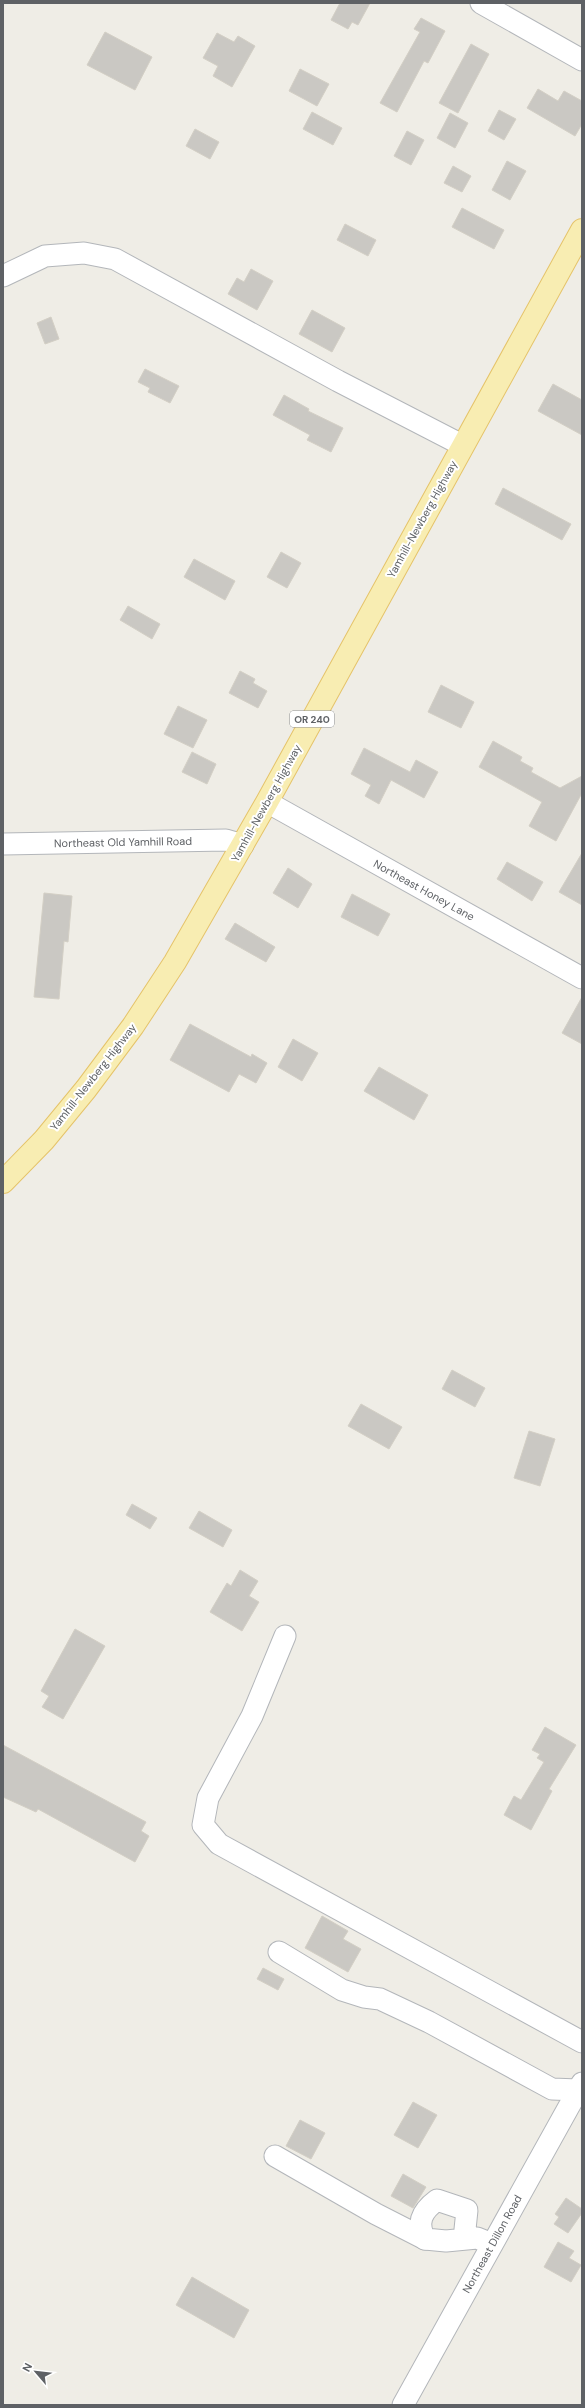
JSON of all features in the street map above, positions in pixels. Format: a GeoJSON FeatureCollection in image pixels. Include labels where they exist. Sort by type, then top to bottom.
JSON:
{"type":"FeatureCollection","features":[{"type":"Feature","properties":{"kind":"main road","name":"Yamhill-Newberg Highway"},"geometry":{"type":"LineString","coordinates":[[3,1182],[44,1140],[133,1026],[175,962],[267,802],[462,445],[582,230]]}},
{"type":"Feature","properties":{"kind":"street"},"geometry":{"type":"LineString","coordinates":[[480,3],[582,60]]}},
{"type":"Feature","properties":{"kind":"street"},"geometry":{"type":"LineString","coordinates":[[3,276],[45,256],[84,253],[116,259],[338,381],[462,445]]}},
{"type":"Feature","properties":{"kind":"street","name":"Northeast Honey Lane"},"geometry":{"type":"LineString","coordinates":[[267,802],[582,978]]}},
{"type":"Feature","properties":{"kind":"street","name":"Northeast Old Yamhill Road"},"geometry":{"type":"LineString","coordinates":[[3,844],[226,840],[243,844]]}},
{"type":"Feature","properties":{"kind":"street"},"geometry":{"type":"LineString","coordinates":[[285,1636],[252,1716],[208,1798],[204,1825],[219,1844],[582,2042]]}},
{"type":"Feature","properties":{"kind":"street"},"geometry":{"type":"LineString","coordinates":[[279,1952],[342,1990],[364,1997],[380,1999],[429,2022],[552,2089],[580,2087]]}},
{"type":"Feature","properties":{"kind":"street","name":"Northeast Dillon Road"},"geometry":{"type":"LineString","coordinates":[[403,2405],[580,2087]]}},
{"type":"Feature","properties":{"kind":"street"},"geometry":{"type":"LineString","coordinates":[[275,2156],[376,2214],[425,2239],[446,2241],[477,2238],[492,2244]]}},
{"type":"Feature","properties":{"kind":"street"},"geometry":{"type":"LineString","coordinates":[[425,2239],[420,2229],[420,2219],[427,2207],[437,2200],[467,2210],[464,2239]]}},
{"type":"Feature","properties":{"kind":"building"},"geometry":{"type":"Polygon","coordinates":[[[340,3],[370,3],[358,25],[352,22],[348,29],[331,20],[340,3]]]}},
{"type":"Feature","properties":{"kind":"building"},"geometry":{"type":"Polygon","coordinates":[[[421,18],[445,31],[428,63],[424,61],[397,112],[380,103],[420,32],[414,29],[421,18]]]}},
{"type":"Feature","properties":{"kind":"building"},"geometry":{"type":"Polygon","coordinates":[[[105,32],[152,57],[135,90],[87,65],[105,32]]]}},
{"type":"Feature","properties":{"kind":"building"},"geometry":{"type":"Polygon","coordinates":[[[217,33],[234,42],[238,36],[255,46],[232,87],[213,76],[218,66],[203,58],[217,33]]]}},
{"type":"Feature","properties":{"kind":"building"},"geometry":{"type":"Polygon","coordinates":[[[471,44],[489,54],[458,113],[439,103],[471,44]]]}},
{"type":"Feature","properties":{"kind":"building"},"geometry":{"type":"Polygon","coordinates":[[[300,69],[329,84],[317,106],[289,91],[300,69]]]}},
{"type":"Feature","properties":{"kind":"building"},"geometry":{"type":"Polygon","coordinates":[[[538,89],[558,101],[564,91],[582,101],[582,124],[575,136],[527,108],[538,89]]]}},
{"type":"Feature","properties":{"kind":"building"},"geometry":{"type":"Polygon","coordinates":[[[499,110],[516,119],[504,140],[488,131],[499,110]]]}},
{"type":"Feature","properties":{"kind":"building"},"geometry":{"type":"Polygon","coordinates":[[[312,112],[342,128],[333,145],[303,129],[312,112]]]}},
{"type":"Feature","properties":{"kind":"building"},"geometry":{"type":"Polygon","coordinates":[[[450,113],[468,123],[455,148],[437,138],[450,113]]]}},
{"type":"Feature","properties":{"kind":"building"},"geometry":{"type":"Polygon","coordinates":[[[195,129],[219,142],[210,159],[186,146],[195,129]]]}},
{"type":"Feature","properties":{"kind":"building"},"geometry":{"type":"Polygon","coordinates":[[[407,131],[424,140],[411,165],[394,156],[407,131]]]}},
{"type":"Feature","properties":{"kind":"building"},"geometry":{"type":"Polygon","coordinates":[[[507,161],[526,171],[510,200],[492,190],[507,161]]]}},
{"type":"Feature","properties":{"kind":"building"},"geometry":{"type":"Polygon","coordinates":[[[453,166],[471,176],[462,192],[444,183],[453,166]]]}},
{"type":"Feature","properties":{"kind":"building"},"geometry":{"type":"Polygon","coordinates":[[[462,208],[504,230],[494,249],[452,227],[462,208]]]}},
{"type":"Feature","properties":{"kind":"building"},"geometry":{"type":"Polygon","coordinates":[[[345,224],[376,240],[368,256],[337,240],[345,224]]]}},
{"type":"Feature","properties":{"kind":"building"},"geometry":{"type":"Polygon","coordinates":[[[251,269],[273,281],[257,310],[228,294],[237,278],[244,282],[251,269]]]}},
{"type":"Feature","properties":{"kind":"building"},"geometry":{"type":"Polygon","coordinates":[[[312,310],[345,328],[332,352],[299,334],[312,310]]]}},
{"type":"Feature","properties":{"kind":"building"},"geometry":{"type":"Polygon","coordinates":[[[51,317],[59,339],[45,344],[37,323],[51,317]]]}},
{"type":"Feature","properties":{"kind":"building"},"geometry":{"type":"Polygon","coordinates":[[[145,369],[179,386],[170,403],[148,392],[150,388],[138,382],[145,369]]]}},
{"type":"Feature","properties":{"kind":"building"},"geometry":{"type":"Polygon","coordinates":[[[553,384],[582,400],[582,435],[538,411],[553,384]]]}},
{"type":"Feature","properties":{"kind":"building"},"geometry":{"type":"Polygon","coordinates":[[[284,395],[309,409],[308,411],[343,428],[331,452],[307,440],[310,435],[273,415],[284,395]]]}},
{"type":"Feature","properties":{"kind":"building"},"geometry":{"type":"Polygon","coordinates":[[[503,488],[571,524],[562,540],[495,504],[503,488]]]}},
{"type":"Feature","properties":{"kind":"building"},"geometry":{"type":"Polygon","coordinates":[[[281,552],[301,563],[287,588],[267,577],[281,552]]]}},
{"type":"Feature","properties":{"kind":"building"},"geometry":{"type":"Polygon","coordinates":[[[194,559],[235,581],[225,600],[184,577],[194,559]]]}},
{"type":"Feature","properties":{"kind":"building"},"geometry":{"type":"Polygon","coordinates":[[[128,606],[160,624],[152,639],[120,620],[128,606]]]}},
{"type":"Feature","properties":{"kind":"building"},"geometry":{"type":"Polygon","coordinates":[[[240,671],[255,679],[253,683],[267,691],[258,708],[229,693],[240,671]]]}},
{"type":"Feature","properties":{"kind":"building"},"geometry":{"type":"Polygon","coordinates":[[[441,685],[474,702],[461,728],[428,712],[441,685]]]}},
{"type":"Feature","properties":{"kind":"building"},"geometry":{"type":"Polygon","coordinates":[[[178,706],[207,720],[193,748],[164,734],[178,706]]]}},
{"type":"Feature","properties":{"kind":"building"},"geometry":{"type":"Polygon","coordinates":[[[493,741],[522,757],[520,761],[533,768],[531,772],[560,788],[582,776],[582,793],[556,841],[529,826],[542,802],[479,767],[493,741]]]}},
{"type":"Feature","properties":{"kind":"building"},"geometry":{"type":"Polygon","coordinates":[[[364,748],[410,772],[416,760],[438,772],[424,798],[391,780],[379,804],[365,796],[371,785],[351,774],[364,748]]]}},
{"type":"Feature","properties":{"kind":"building"},"geometry":{"type":"Polygon","coordinates":[[[192,752],[216,764],[207,784],[182,772],[192,752]]]}},
{"type":"Feature","properties":{"kind":"building"},"geometry":{"type":"Polygon","coordinates":[[[582,853],[582,905],[559,892],[582,853]]]}},
{"type":"Feature","properties":{"kind":"building"},"geometry":{"type":"Polygon","coordinates":[[[507,862],[543,882],[532,901],[497,879],[507,862]]]}},
{"type":"Feature","properties":{"kind":"building"},"geometry":{"type":"Polygon","coordinates":[[[288,868],[312,884],[298,908],[273,893],[288,868]]]}},
{"type":"Feature","properties":{"kind":"building"},"geometry":{"type":"Polygon","coordinates":[[[44,893],[72,896],[68,942],[64,941],[59,999],[34,997],[44,893]]]}},
{"type":"Feature","properties":{"kind":"building"},"geometry":{"type":"Polygon","coordinates":[[[352,894],[390,914],[378,936],[341,917],[352,894]]]}},
{"type":"Feature","properties":{"kind":"building"},"geometry":{"type":"Polygon","coordinates":[[[235,923],[275,947],[266,962],[225,939],[235,923]]]}},
{"type":"Feature","properties":{"kind":"building"},"geometry":{"type":"Polygon","coordinates":[[[582,997],[582,1044],[562,1033],[582,997]]]}},
{"type":"Feature","properties":{"kind":"building"},"geometry":{"type":"Polygon","coordinates":[[[190,1024],[251,1057],[252,1054],[267,1063],[256,1083],[239,1074],[229,1092],[170,1060],[190,1024]]]}},
{"type":"Feature","properties":{"kind":"building"},"geometry":{"type":"Polygon","coordinates":[[[293,1039],[318,1053],[302,1081],[278,1067],[293,1039]]]}},
{"type":"Feature","properties":{"kind":"building"},"geometry":{"type":"Polygon","coordinates":[[[379,1067],[428,1095],[414,1120],[364,1091],[379,1067]]]}},
{"type":"Feature","properties":{"kind":"building"},"geometry":{"type":"Polygon","coordinates":[[[452,1370],[485,1388],[475,1407],[442,1389],[452,1370]]]}},
{"type":"Feature","properties":{"kind":"building"},"geometry":{"type":"Polygon","coordinates":[[[361,1404],[402,1427],[389,1449],[348,1426],[361,1404]]]}},
{"type":"Feature","properties":{"kind":"building"},"geometry":{"type":"Polygon","coordinates":[[[529,1431],[555,1439],[540,1486],[514,1478],[529,1431]]]}},
{"type":"Feature","properties":{"kind":"building"},"geometry":{"type":"Polygon","coordinates":[[[132,1504],[157,1518],[150,1529],[126,1515],[132,1504]]]}},
{"type":"Feature","properties":{"kind":"building"},"geometry":{"type":"Polygon","coordinates":[[[199,1511],[232,1530],[223,1547],[189,1528],[199,1511]]]}},
{"type":"Feature","properties":{"kind":"building"},"geometry":{"type":"Polygon","coordinates":[[[240,1570],[258,1581],[249,1596],[259,1602],[242,1631],[210,1612],[227,1583],[231,1586],[240,1570]]]}},
{"type":"Feature","properties":{"kind":"building"},"geometry":{"type":"Polygon","coordinates":[[[75,1629],[105,1646],[63,1719],[42,1707],[49,1696],[41,1691],[75,1629]]]}},
{"type":"Feature","properties":{"kind":"building"},"geometry":{"type":"Polygon","coordinates":[[[545,1727],[576,1745],[549,1789],[552,1791],[531,1830],[504,1815],[514,1796],[521,1800],[544,1762],[537,1758],[540,1754],[532,1750],[545,1727]]]}},
{"type":"Feature","properties":{"kind":"building"},"geometry":{"type":"Polygon","coordinates":[[[3,1745],[146,1822],[141,1831],[149,1836],[135,1862],[38,1809],[36,1812],[3,1797],[3,1745]]]}},
{"type":"Feature","properties":{"kind":"building"},"geometry":{"type":"Polygon","coordinates":[[[322,1916],[348,1931],[343,1939],[361,1949],[348,1972],[305,1948],[322,1916]]]}},
{"type":"Feature","properties":{"kind":"building"},"geometry":{"type":"Polygon","coordinates":[[[263,1968],[284,1979],[278,1990],[257,1979],[263,1968]]]}},
{"type":"Feature","properties":{"kind":"building"},"geometry":{"type":"Polygon","coordinates":[[[413,2102],[437,2115],[418,2148],[394,2135],[413,2102]]]}},
{"type":"Feature","properties":{"kind":"building"},"geometry":{"type":"Polygon","coordinates":[[[300,2120],[325,2133],[311,2159],[286,2146],[300,2120]]]}},
{"type":"Feature","properties":{"kind":"building"},"geometry":{"type":"Polygon","coordinates":[[[403,2174],[426,2187],[413,2208],[391,2196],[403,2174]]]}},
{"type":"Feature","properties":{"kind":"building"},"geometry":{"type":"Polygon","coordinates":[[[566,2198],[582,2209],[582,2213],[568,2233],[554,2224],[559,2217],[555,2214],[566,2198]]]}},
{"type":"Feature","properties":{"kind":"building"},"geometry":{"type":"Polygon","coordinates":[[[558,2242],[574,2251],[569,2258],[581,2265],[571,2282],[544,2267],[558,2242]]]}},
{"type":"Feature","properties":{"kind":"building"},"geometry":{"type":"Polygon","coordinates":[[[192,2277],[249,2310],[234,2338],[176,2305],[192,2277]]]}}]}
